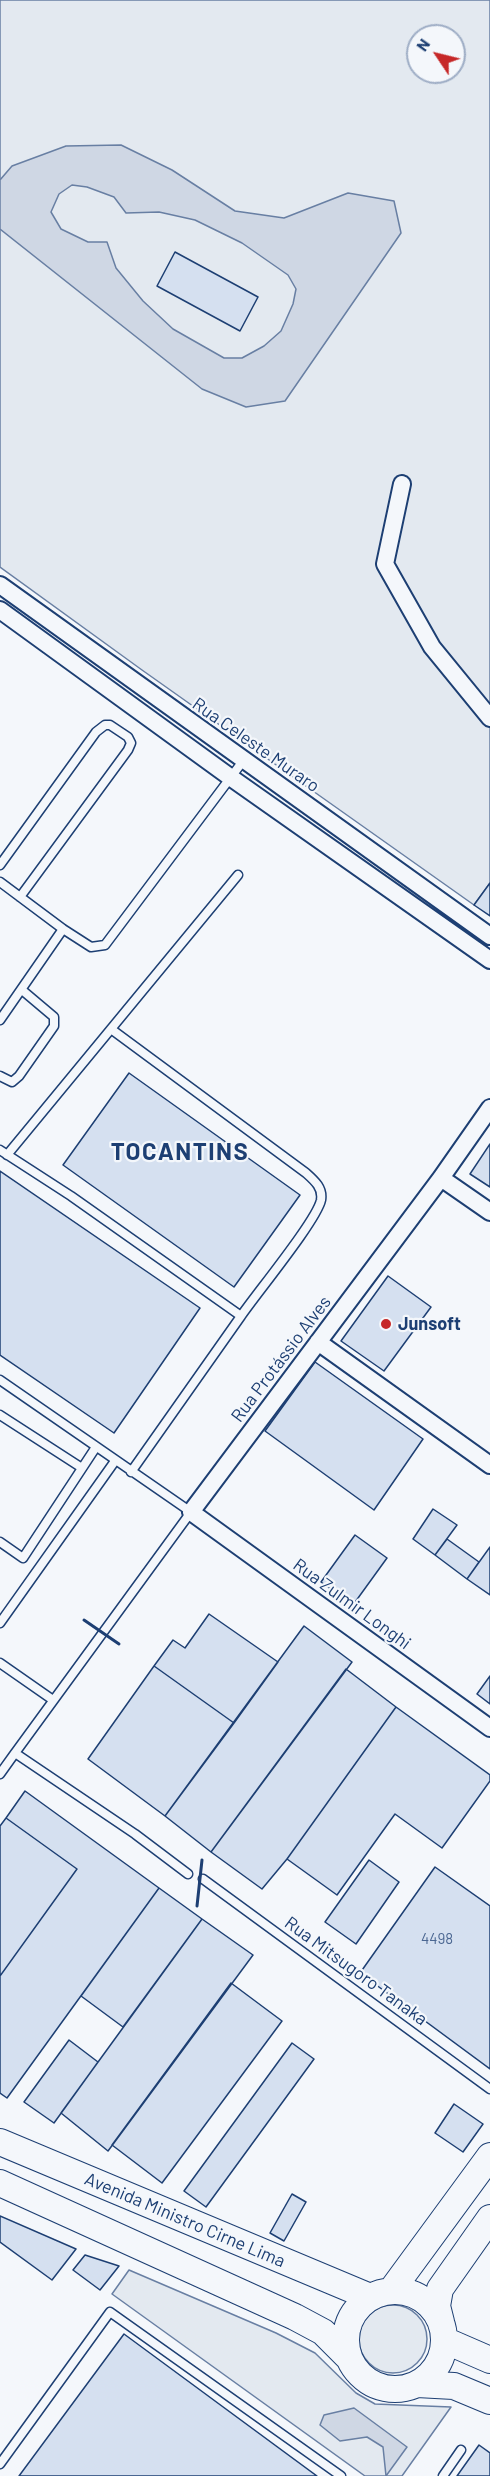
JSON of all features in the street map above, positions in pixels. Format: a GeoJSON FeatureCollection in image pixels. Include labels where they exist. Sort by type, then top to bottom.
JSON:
{"type":"FeatureCollection","features":[{"type":"Feature","properties":{"kind":"main road","name":"Avenida Ministro Cirne Lima"},"geometry":{"type":"LineString","coordinates":[[0,2142],[381,2294]]}},
{"type":"Feature","properties":{"kind":"main road"},"geometry":{"type":"LineString","coordinates":[[348,2357],[345,2343],[351,2317],[360,2306],[381,2294],[490,2156]]}},
{"type":"Feature","properties":{"kind":"main road"},"geometry":{"type":"LineString","coordinates":[[0,2183],[295,2317],[323,2332],[369,2382],[393,2389],[417,2384],[436,2366],[442,2354],[443,2333],[437,2306],[440,2289],[490,2218]]}},
{"type":"Feature","properties":{"kind":"main road"},"geometry":{"type":"LineString","coordinates":[[381,2294],[407,2292],[427,2303],[436,2313],[443,2333],[490,2360]]}},
{"type":"Feature","properties":{"kind":"main road"},"geometry":{"type":"LineString","coordinates":[[417,2384],[454,2386],[490,2401]]}},
{"type":"Feature","properties":{"kind":"street"},"geometry":{"type":"LineString","coordinates":[[402,484],[386,564],[432,647],[490,718]]}},
{"type":"Feature","properties":{"kind":"street","name":"Rua Celeste Muraro"},"geometry":{"type":"LineString","coordinates":[[0,585],[490,936]]}},
{"type":"Feature","properties":{"kind":"street"},"geometry":{"type":"LineString","coordinates":[[0,610],[230,777],[490,960]]}},
{"type":"Feature","properties":{"kind":"street","name":"Rua Protássio Alves"},"geometry":{"type":"LineString","coordinates":[[191,1512],[441,1178],[490,1108]]}},
{"type":"Feature","properties":{"kind":"street"},"geometry":{"type":"LineString","coordinates":[[441,1178],[490,1212]]}},
{"type":"Feature","properties":{"kind":"street"},"geometry":{"type":"LineString","coordinates":[[318,1342],[490,1465]]}},
{"type":"Feature","properties":{"kind":"street","name":"Rua Zulmir Longhi"},"geometry":{"type":"LineString","coordinates":[[191,1512],[490,1728]]}},
{"type":"Feature","properties":{"kind":"lane"},"geometry":{"type":"LineString","coordinates":[[0,865],[96,732],[110,724],[128,738],[131,743],[128,750],[20,897]]}},
{"type":"Feature","properties":{"kind":"lane"},"geometry":{"type":"LineString","coordinates":[[0,882],[91,947],[105,945],[243,761]]}},
{"type":"Feature","properties":{"kind":"lane"},"geometry":{"type":"LineString","coordinates":[[238,874],[111,1029],[4,1152],[241,1316]]}},
{"type":"Feature","properties":{"kind":"lane"},"geometry":{"type":"LineString","coordinates":[[0,1020],[63,929]]}},
{"type":"Feature","properties":{"kind":"lane"},"geometry":{"type":"LineString","coordinates":[[0,1076],[12,1082],[19,1076],[54,1026],[54,1017],[22,990]]}},
{"type":"Feature","properties":{"kind":"lane"},"geometry":{"type":"LineString","coordinates":[[111,1029],[306,1173],[317,1182],[321,1191],[318,1207],[306,1226],[131,1472]]}},
{"type":"Feature","properties":{"kind":"lane"},"geometry":{"type":"LineString","coordinates":[[0,1380],[191,1512]]}},
{"type":"Feature","properties":{"kind":"lane"},"geometry":{"type":"LineString","coordinates":[[0,1415],[82,1468]]}},
{"type":"Feature","properties":{"kind":"lane"},"geometry":{"type":"LineString","coordinates":[[0,1542],[23,1558],[96,1447]]}},
{"type":"Feature","properties":{"kind":"lane"},"geometry":{"type":"LineString","coordinates":[[0,1623],[115,1461]]}},
{"type":"Feature","properties":{"kind":"lane","name":"Rua Protássio Alves"},"geometry":{"type":"LineString","coordinates":[[0,1774],[191,1512]]}},
{"type":"Feature","properties":{"kind":"lane"},"geometry":{"type":"LineString","coordinates":[[0,1663],[54,1700]]}},
{"type":"Feature","properties":{"kind":"lane"},"geometry":{"type":"LineString","coordinates":[[15,1753],[135,1834],[188,1874]]}},
{"type":"Feature","properties":{"kind":"lane","name":"Rua Mitsugoro Tanaka"},"geometry":{"type":"LineString","coordinates":[[202,1879],[490,2089]]}},
{"type":"Feature","properties":{"kind":"lane"},"geometry":{"type":"LineString","coordinates":[[0,2464],[110,2312],[340,2476]]}},
{"type":"Feature","properties":{"kind":"lane"},"geometry":{"type":"LineString","coordinates":[[443,2476],[461,2450]]}},
{"type":"Feature","properties":{"kind":"shaded area"},"geometry":{"type":"Polygon","coordinates":[[[0,0],[490,0],[490,883],[474,905],[0,567],[0,0]]]}},
{"type":"Feature","properties":{"kind":"shaded area"},"geometry":{"type":"Polygon","coordinates":[[[121,145],[172,170],[235,211],[284,218],[348,193],[394,201],[401,233],[285,401],[246,407],[202,389],[0,229],[0,180],[12,166],[66,146],[121,145]],[[72,185],[59,194],[51,212],[61,229],[88,242],[107,242],[116,268],[143,301],[173,329],[224,358],[242,358],[264,346],[281,331],[293,304],[296,289],[288,275],[242,243],[195,220],[159,212],[126,213],[114,197],[87,187],[72,185]]]}},
{"type":"Feature","properties":{"kind":"shaded area"},"geometry":{"type":"Polygon","coordinates":[[[129,2270],[276,2333],[315,2353],[356,2393],[375,2404],[451,2407],[402,2476],[365,2476],[112,2294],[129,2270]]]}},
{"type":"Feature","properties":{"kind":"shaded area"},"geometry":{"type":"Polygon","coordinates":[[[386,2305],[400,2305],[412,2310],[422,2320],[427,2339],[422,2358],[412,2368],[400,2373],[386,2373],[374,2368],[364,2358],[359,2346],[359,2332],[364,2320],[374,2310],[386,2305]]]}},
{"type":"Feature","properties":{"kind":"shaded area"},"geometry":{"type":"Polygon","coordinates":[[[354,2408],[407,2447],[386,2476],[383,2447],[367,2437],[340,2441],[320,2425],[324,2415],[354,2408]]]}},
{"type":"Feature","properties":{"kind":"building"},"geometry":{"type":"Polygon","coordinates":[[[175,252],[258,297],[240,331],[157,286],[175,252]]]}},
{"type":"Feature","properties":{"kind":"building"},"geometry":{"type":"Polygon","coordinates":[[[490,883],[490,916],[474,905],[490,883]]]}},
{"type":"Feature","properties":{"kind":"building"},"geometry":{"type":"Polygon","coordinates":[[[129,1073],[300,1195],[234,1287],[63,1165],[129,1073]]]}},
{"type":"Feature","properties":{"kind":"building"},"geometry":{"type":"Polygon","coordinates":[[[490,1144],[490,1187],[470,1174],[490,1144]]]}},
{"type":"Feature","properties":{"kind":"building"},"geometry":{"type":"Polygon","coordinates":[[[0,1171],[200,1308],[114,1433],[0,1355],[0,1171]]]}},
{"type":"Feature","properties":{"kind":"building","name":"Junsoft"},"geometry":{"type":"Polygon","coordinates":[[[388,1276],[431,1307],[384,1371],[341,1341],[388,1276]]]}},
{"type":"Feature","properties":{"kind":"building"},"geometry":{"type":"Polygon","coordinates":[[[315,1362],[423,1439],[374,1510],[265,1431],[315,1362]]]}},
{"type":"Feature","properties":{"kind":"building"},"geometry":{"type":"Polygon","coordinates":[[[433,1509],[457,1525],[435,1555],[413,1539],[433,1509]]]}},
{"type":"Feature","properties":{"kind":"building"},"geometry":{"type":"Polygon","coordinates":[[[355,1535],[387,1558],[353,1605],[321,1582],[355,1535]]]}},
{"type":"Feature","properties":{"kind":"building"},"geometry":{"type":"Polygon","coordinates":[[[447,1539],[479,1562],[467,1579],[435,1555],[447,1539]]]}},
{"type":"Feature","properties":{"kind":"building"},"geometry":{"type":"Polygon","coordinates":[[[490,1547],[490,1595],[467,1579],[490,1547]]]}},
{"type":"Feature","properties":{"kind":"building"},"geometry":{"type":"Polygon","coordinates":[[[209,1614],[278,1662],[234,1723],[154,1666],[173,1640],[185,1648],[209,1614]]]}},
{"type":"Feature","properties":{"kind":"building"},"geometry":{"type":"Polygon","coordinates":[[[304,1626],[352,1662],[211,1852],[165,1816],[304,1626]]]}},
{"type":"Feature","properties":{"kind":"building"},"geometry":{"type":"Polygon","coordinates":[[[154,1666],[234,1723],[165,1816],[88,1759],[154,1666]]]}},
{"type":"Feature","properties":{"kind":"building"},"geometry":{"type":"Polygon","coordinates":[[[346,1669],[396,1707],[287,1859],[262,1889],[211,1852],[346,1669]]]}},
{"type":"Feature","properties":{"kind":"building"},"geometry":{"type":"Polygon","coordinates":[[[490,1676],[490,1704],[477,1694],[490,1676]]]}},
{"type":"Feature","properties":{"kind":"building"},"geometry":{"type":"Polygon","coordinates":[[[396,1707],[490,1775],[490,1781],[442,1848],[395,1814],[337,1895],[287,1859],[396,1707]]]}},
{"type":"Feature","properties":{"kind":"building"},"geometry":{"type":"Polygon","coordinates":[[[25,1791],[159,1888],[7,2098],[0,2093],[0,1976],[77,1869],[6,1818],[25,1791]]]}},
{"type":"Feature","properties":{"kind":"building"},"geometry":{"type":"Polygon","coordinates":[[[6,1818],[77,1869],[0,1976],[0,1826],[6,1818]]]}},
{"type":"Feature","properties":{"kind":"building"},"geometry":{"type":"Polygon","coordinates":[[[369,1860],[399,1882],[356,1944],[325,1922],[369,1860]]]}},
{"type":"Feature","properties":{"kind":"building"},"geometry":{"type":"Polygon","coordinates":[[[435,1867],[490,1906],[490,2069],[360,1973],[435,1867]]]}},
{"type":"Feature","properties":{"kind":"building"},"geometry":{"type":"Polygon","coordinates":[[[159,1888],[202,1919],[123,2027],[81,1996],[159,1888]]]}},
{"type":"Feature","properties":{"kind":"building"},"geometry":{"type":"Polygon","coordinates":[[[202,1919],[253,1955],[108,2151],[61,2113],[202,1919]]]}},
{"type":"Feature","properties":{"kind":"building"},"geometry":{"type":"Polygon","coordinates":[[[231,1983],[282,2021],[162,2183],[112,2145],[231,1983]]]}},
{"type":"Feature","properties":{"kind":"building"},"geometry":{"type":"Polygon","coordinates":[[[69,2040],[98,2062],[54,2123],[24,2102],[69,2040]]]}},
{"type":"Feature","properties":{"kind":"building"},"geometry":{"type":"Polygon","coordinates":[[[292,2043],[314,2059],[206,2207],[184,2191],[292,2043]]]}},
{"type":"Feature","properties":{"kind":"building"},"geometry":{"type":"Polygon","coordinates":[[[454,2104],[483,2124],[463,2152],[435,2133],[454,2104]]]}},
{"type":"Feature","properties":{"kind":"building"},"geometry":{"type":"Polygon","coordinates":[[[292,2194],[306,2202],[284,2241],[270,2233],[292,2194]]]}},
{"type":"Feature","properties":{"kind":"building"},"geometry":{"type":"Polygon","coordinates":[[[0,2216],[76,2249],[52,2280],[0,2242],[0,2216]]]}},
{"type":"Feature","properties":{"kind":"building"},"geometry":{"type":"Polygon","coordinates":[[[85,2255],[119,2266],[100,2290],[73,2270],[85,2255]]]}},
{"type":"Feature","properties":{"kind":"building"},"geometry":{"type":"Polygon","coordinates":[[[124,2334],[317,2476],[19,2476],[124,2334]]]}},
{"type":"Feature","properties":{"kind":"building"},"geometry":{"type":"Polygon","coordinates":[[[479,2445],[490,2453],[490,2476],[457,2476],[479,2445]]]}},
{"type":"Feature","properties":{"kind":"wall"},"geometry":{"type":"LineString","coordinates":[[84,1620],[119,1644]]}},
{"type":"Feature","properties":{"kind":"wall"},"geometry":{"type":"LineString","coordinates":[[197,1906],[202,1860]]}},
{"type":"Feature","properties":{"kind":"place","name":"Junsoft"},"geometry":{"type":"Point","coordinates":[386,1324]}},
{"type":"Feature","properties":{"kind":"district","name":"TOCANTINS"},"geometry":{"type":"Point","coordinates":[180,1152]}}]}
